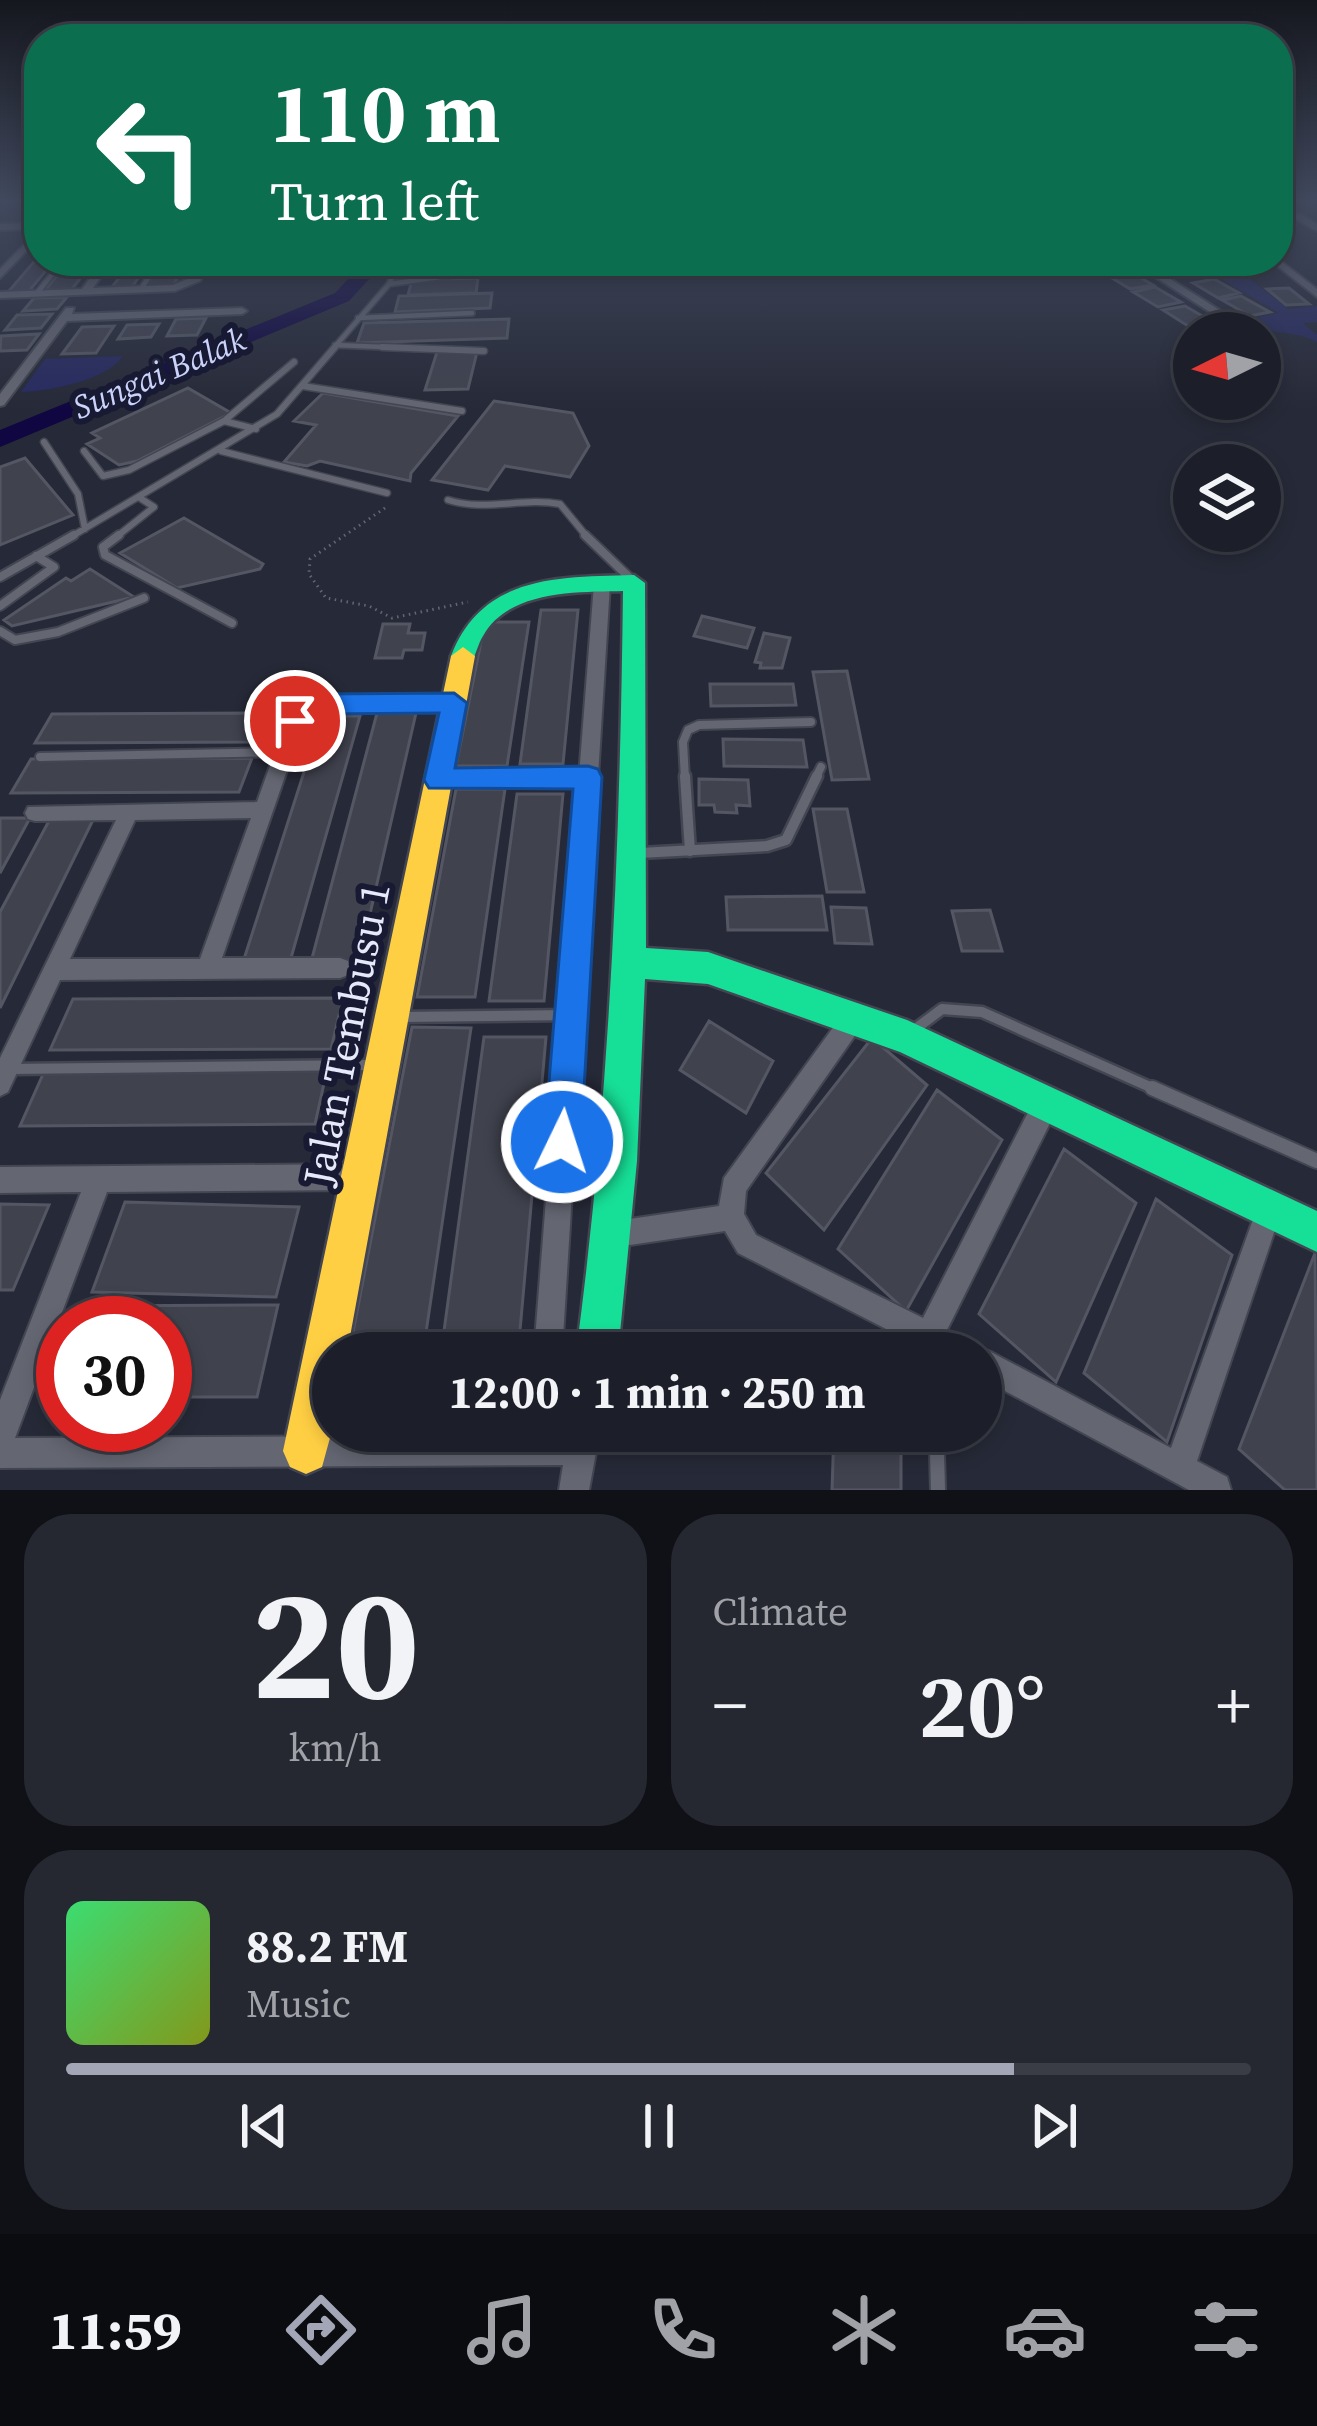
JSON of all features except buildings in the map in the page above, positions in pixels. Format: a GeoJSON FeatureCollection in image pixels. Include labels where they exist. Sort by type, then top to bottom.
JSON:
{"type":"FeatureCollection","features":[{"type":"Feature","properties":{"kind":"street"},"geometry":{"type":"LineString","coordinates":[[1293,275],[1317,294]]}},
{"type":"Feature","properties":{"kind":"street"},"geometry":{"type":"LineString","coordinates":[[0,402],[96,276]]}},
{"type":"Feature","properties":{"kind":"street"},"geometry":{"type":"LineString","coordinates":[[0,295],[81,296],[187,286],[195,276]]}},
{"type":"Feature","properties":{"kind":"street"},"geometry":{"type":"LineString","coordinates":[[1159,276],[1218,312]]}},
{"type":"Feature","properties":{"kind":"street"},"geometry":{"type":"LineString","coordinates":[[64,318],[242,311]]}},
{"type":"Feature","properties":{"kind":"street"},"geometry":{"type":"LineString","coordinates":[[477,622],[518,597],[634,583],[635,854],[616,1234],[601,1332]]}},
{"type":"Feature","properties":{"kind":"street"},"geometry":{"type":"LineString","coordinates":[[549,1332],[602,584]]}},
{"type":"Feature","properties":{"kind":"street","name":"Jalan Tembusu 1"},"geometry":{"type":"LineString","coordinates":[[307,1451],[454,703],[477,622]]}},
{"type":"Feature","properties":{"kind":"street"},"geometry":{"type":"LineString","coordinates":[[207,969],[304,708],[454,703]]}},
{"type":"Feature","properties":{"kind":"street"},"geometry":{"type":"LineString","coordinates":[[35,813],[264,810]]}},
{"type":"Feature","properties":{"kind":"street"},"geometry":{"type":"LineString","coordinates":[[3,1077],[129,812]]}},
{"type":"Feature","properties":{"kind":"street"},"geometry":{"type":"LineString","coordinates":[[630,962],[708,968],[907,1037],[1048,1100],[1317,1232]]}},
{"type":"Feature","properties":{"kind":"street"},"geometry":{"type":"LineString","coordinates":[[54,970],[340,968]]}},
{"type":"Feature","properties":{"kind":"street"},"geometry":{"type":"LineString","coordinates":[[853,1019],[733,1186],[730,1217],[747,1244],[923,1332]]}},
{"type":"Feature","properties":{"kind":"street"},"geometry":{"type":"LineString","coordinates":[[931,1332],[1048,1100]]}},
{"type":"Feature","properties":{"kind":"street"},"geometry":{"type":"LineString","coordinates":[[0,1180],[361,1177]]}},
{"type":"Feature","properties":{"kind":"street"},"geometry":{"type":"LineString","coordinates":[[0,1438],[98,1181]]}},
{"type":"Feature","properties":{"kind":"street"},"geometry":{"type":"LineString","coordinates":[[1179,1468],[1268,1209]]}},
{"type":"Feature","properties":{"kind":"street"},"geometry":{"type":"LineString","coordinates":[[616,1234],[730,1217]]}},
{"type":"Feature","properties":{"kind":"street"},"geometry":{"type":"LineString","coordinates":[[1002,1374],[1216,1489]]}},
{"type":"Feature","properties":{"kind":"street"},"geometry":{"type":"LineString","coordinates":[[0,1453],[312,1451]]}},
{"type":"Feature","properties":{"kind":"street"},"geometry":{"type":"LineString","coordinates":[[574,1490],[582,1452]]}},
{"type":"Feature","properties":{"kind":"lane"},"geometry":{"type":"LineString","coordinates":[[37,293],[51,276]]}},
{"type":"Feature","properties":{"kind":"lane"},"geometry":{"type":"LineString","coordinates":[[141,290],[150,276]]}},
{"type":"Feature","properties":{"kind":"lane"},"geometry":{"type":"LineString","coordinates":[[0,577],[256,429],[302,386],[392,276]]}},
{"type":"Feature","properties":{"kind":"lane"},"geometry":{"type":"LineString","coordinates":[[389,284],[448,276]]}},
{"type":"Feature","properties":{"kind":"lane"},"geometry":{"type":"LineString","coordinates":[[358,318],[472,314]]}},
{"type":"Feature","properties":{"kind":"lane"},"geometry":{"type":"LineString","coordinates":[[335,345],[484,351]]}},
{"type":"Feature","properties":{"kind":"lane"},"geometry":{"type":"LineString","coordinates":[[84,451],[103,476],[129,470],[224,421],[293,362]]}},
{"type":"Feature","properties":{"kind":"lane"},"geometry":{"type":"LineString","coordinates":[[302,386],[461,411]]}},
{"type":"Feature","properties":{"kind":"lane"},"geometry":{"type":"LineString","coordinates":[[224,421],[256,429]]}},
{"type":"Feature","properties":{"kind":"lane"},"geometry":{"type":"LineString","coordinates":[[44,442],[79,494],[85,530]]}},
{"type":"Feature","properties":{"kind":"lane"},"geometry":{"type":"LineString","coordinates":[[221,451],[387,493]]}},
{"type":"Feature","properties":{"kind":"lane"},"geometry":{"type":"LineString","coordinates":[[140,498],[154,507],[113,536],[103,547],[105,555],[232,623]]}},
{"type":"Feature","properties":{"kind":"lane"},"geometry":{"type":"LineString","coordinates":[[448,500],[476,510],[545,500],[560,504],[602,555],[634,583]]}},
{"type":"Feature","properties":{"kind":"lane"},"geometry":{"type":"LineString","coordinates":[[0,606],[54,567],[36,556]]}},
{"type":"Feature","properties":{"kind":"lane"},"geometry":{"type":"LineString","coordinates":[[0,631],[15,640],[58,632],[144,598]]}},
{"type":"Feature","properties":{"kind":"lane"},"geometry":{"type":"LineString","coordinates":[[690,850],[683,742],[688,730],[699,725],[811,722]]}},
{"type":"Feature","properties":{"kind":"lane"},"geometry":{"type":"LineString","coordinates":[[40,757],[285,752]]}},
{"type":"Feature","properties":{"kind":"lane"},"geometry":{"type":"LineString","coordinates":[[635,854],[767,846],[786,840],[821,767]]}},
{"type":"Feature","properties":{"kind":"lane"},"geometry":{"type":"LineString","coordinates":[[439,780],[588,777]]}},
{"type":"Feature","properties":{"kind":"lane"},"geometry":{"type":"LineString","coordinates":[[907,1037],[926,1012],[938,1007],[982,1012],[1317,1161]]}},
{"type":"Feature","properties":{"kind":"lane"},"geometry":{"type":"LineString","coordinates":[[392,1018],[571,1016]]}},
{"type":"Feature","properties":{"kind":"lane"},"geometry":{"type":"LineString","coordinates":[[3,1077],[383,1064]]}},
{"type":"Feature","properties":{"kind":"lane"},"geometry":{"type":"LineString","coordinates":[[937,1453],[938,1490]]}},
{"type":"Feature","properties":{"kind":"path"},"geometry":{"type":"LineString","coordinates":[[387,493],[392,500],[381,513],[310,559],[309,574],[326,598],[369,606],[390,618],[460,602],[477,622]]}},
{"type":"Feature","properties":{"kind":"shaded area"},"geometry":{"type":"Polygon","coordinates":[[[1216,276],[1246,276],[1288,309],[1317,306],[1317,322],[1303,323],[1317,335],[1317,342],[1281,332],[1281,312],[1216,276]]]}},
{"type":"Feature","properties":{"kind":"shaded area"},"geometry":{"type":"Polygon","coordinates":[[[123,356],[91,378],[21,392],[45,359],[123,356]]]}},
{"type":"Feature","properties":{"kind":"waterway","name":"Sungai Balak"},"geometry":{"type":"LineString","coordinates":[[0,439],[342,297],[359,276]]}},
{"type":"Feature","properties":{"kind":"traffic: fast"},"geometry":{"type":"LineString","coordinates":[[463,656],[472,632],[508,601],[557,587],[634,583],[634,776],[625,1065],[600,1332]]}},
{"type":"Feature","properties":{"kind":"traffic: fast"},"geometry":{"type":"LineString","coordinates":[[630,962],[708,968],[907,1037],[1317,1232]]}},
{"type":"Feature","properties":{"kind":"traffic: slow"},"geometry":{"type":"LineString","coordinates":[[306,1451],[463,656]]}},
{"type":"Feature","properties":{"kind":"route"},"geometry":{"type":"LineString","coordinates":[[295,721],[304,708],[320,704],[454,703],[439,780],[588,777],[562,1142]]}}]}
